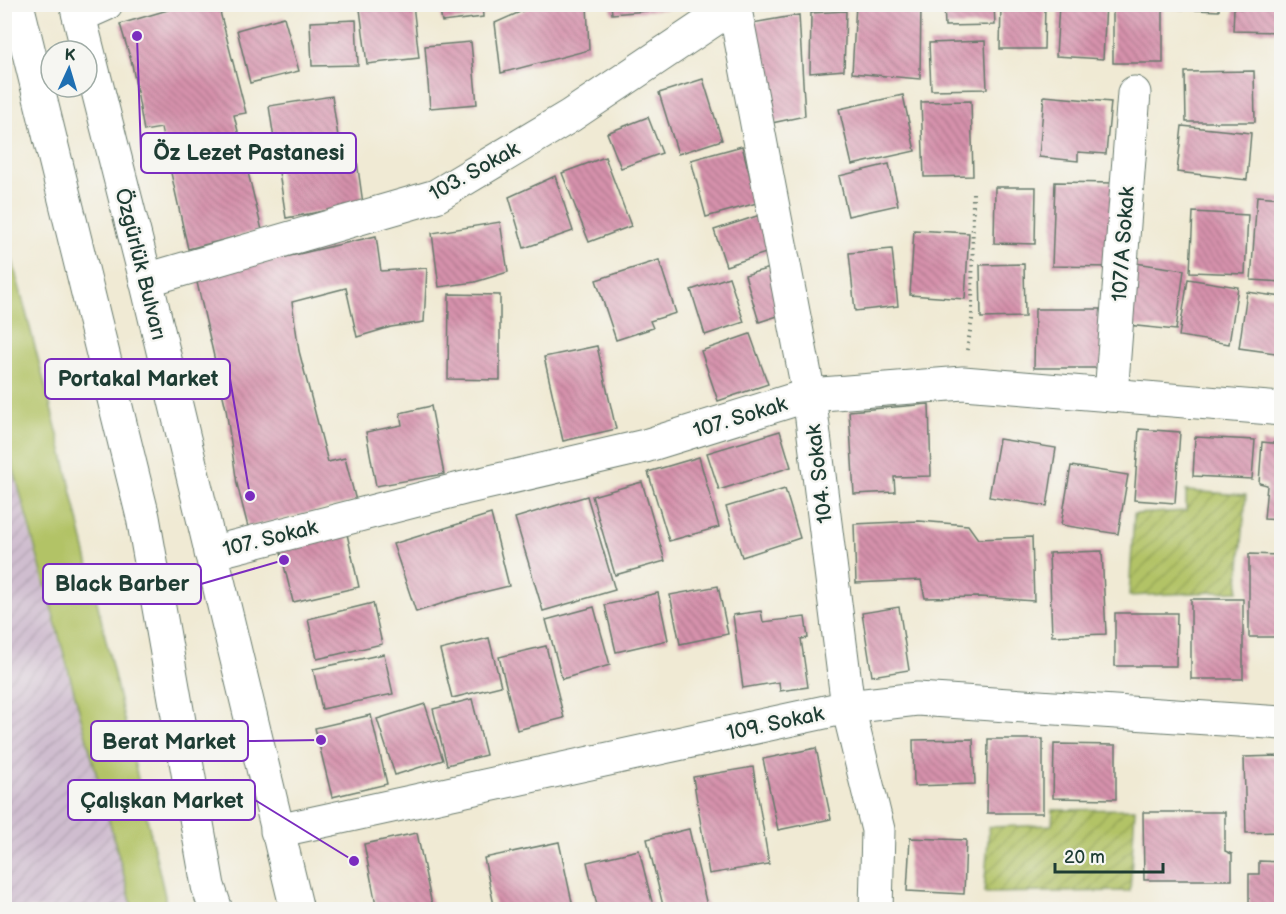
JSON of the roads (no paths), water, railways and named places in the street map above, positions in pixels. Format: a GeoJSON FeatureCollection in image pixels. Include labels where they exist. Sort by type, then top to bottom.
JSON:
{"type":"FeatureCollection","features":[{"type":"Feature","properties":{"kind":"street"},"geometry":{"type":"LineString","coordinates":[[17,4],[143,517],[208,886],[216,909]]}},
{"type":"Feature","properties":{"kind":"street","name":"103. Sokak"},"geometry":{"type":"LineString","coordinates":[[146,280],[436,196],[570,116],[735,5]]}},
{"type":"Feature","properties":{"kind":"street","name":"104. Sokak"},"geometry":{"type":"LineString","coordinates":[[735,5],[809,395],[848,707],[878,830],[876,909]]}},
{"type":"Feature","properties":{"kind":"street","name":"Özgürlük Bulvarı"},"geometry":{"type":"LineString","coordinates":[[87,8],[146,280],[297,909]]}},
{"type":"Feature","properties":{"kind":"street","name":"107/A Sokak"},"geometry":{"type":"LineString","coordinates":[[1112,395],[1134,93]]}},
{"type":"Feature","properties":{"kind":"street","name":"107. Sokak"},"geometry":{"type":"LineString","coordinates":[[212,553],[645,446],[809,395],[963,383],[1281,409]]}},
{"type":"Feature","properties":{"kind":"street","name":"109. Sokak"},"geometry":{"type":"LineString","coordinates":[[277,831],[848,707],[917,699],[1281,723]]}},
{"type":"Feature","properties":{"kind":"place","name":"Öz Lezet Pastanesi"},"geometry":{"type":"Point","coordinates":[137,36]}},
{"type":"Feature","properties":{"kind":"place","name":"Portakal Market"},"geometry":{"type":"Point","coordinates":[250,496]}},
{"type":"Feature","properties":{"kind":"place","name":"Black Barber"},"geometry":{"type":"Point","coordinates":[284,560]}},
{"type":"Feature","properties":{"kind":"place","name":"Berat Market"},"geometry":{"type":"Point","coordinates":[321,740]}},
{"type":"Feature","properties":{"kind":"place","name":"Çalışkan Market"},"geometry":{"type":"Point","coordinates":[354,861]}}]}
